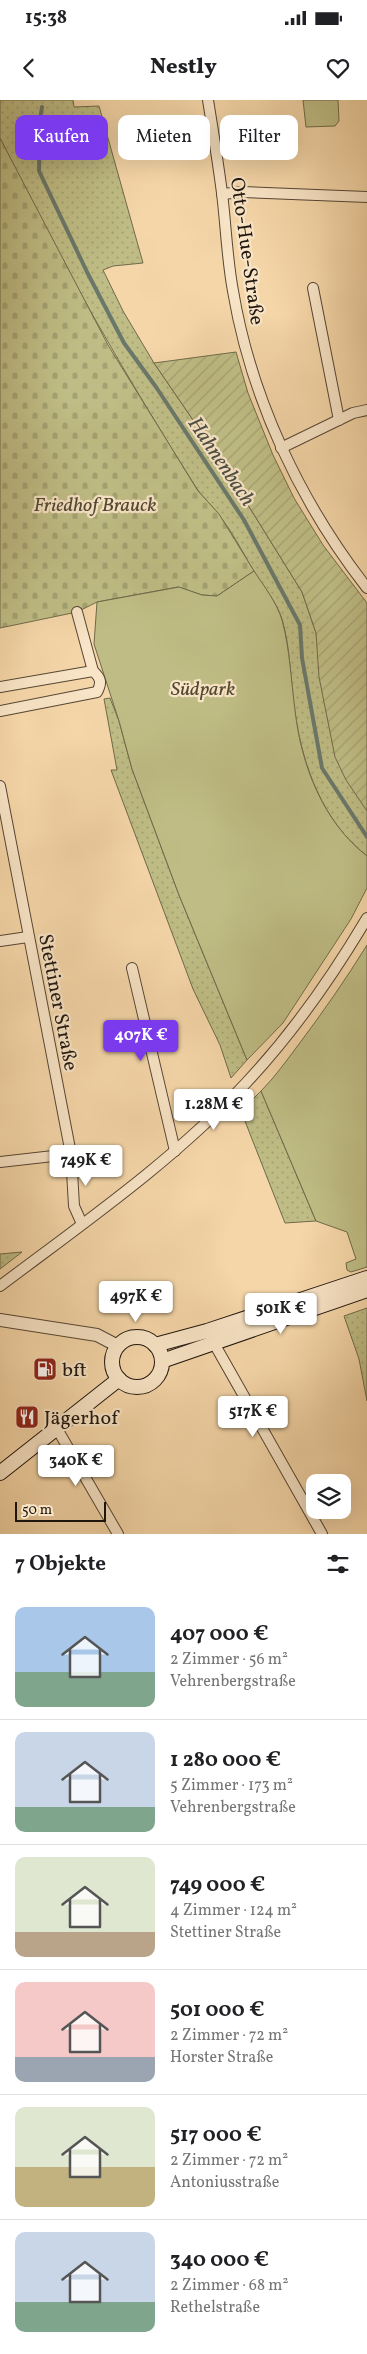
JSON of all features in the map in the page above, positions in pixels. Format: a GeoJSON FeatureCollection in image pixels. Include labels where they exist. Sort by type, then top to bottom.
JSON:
{"type":"FeatureCollection","features":[{"type":"Feature","properties":{"kind":"main road"},"geometry":{"type":"LineString","coordinates":[[162,1362],[210,1337],[367,1278]]}},
{"type":"Feature","properties":{"kind":"main road"},"geometry":{"type":"LineString","coordinates":[[155,1345],[210,1337],[367,1290]]}},
{"type":"Feature","properties":{"kind":"main road"},"geometry":{"type":"LineString","coordinates":[[136,1337],[146,1338],[155,1345],[162,1362],[158,1375],[144,1386],[133,1386],[119,1379],[112,1362],[118,1346],[126,1340],[136,1337]]}},
{"type":"Feature","properties":{"kind":"main road"},"geometry":{"type":"LineString","coordinates":[[0,1473],[119,1379]]}},
{"type":"Feature","properties":{"kind":"street","name":"Otto-Hue-Straße"},"geometry":{"type":"LineString","coordinates":[[208,100],[222,194],[233,291],[239,322],[258,387],[281,448],[325,528],[367,588]]}},
{"type":"Feature","properties":{"kind":"street"},"geometry":{"type":"LineString","coordinates":[[222,194],[242,192],[367,196]]}},
{"type":"Feature","properties":{"kind":"street"},"geometry":{"type":"LineString","coordinates":[[313,288],[339,420]]}},
{"type":"Feature","properties":{"kind":"street"},"geometry":{"type":"LineString","coordinates":[[281,448],[352,413],[367,410]]}},
{"type":"Feature","properties":{"kind":"street"},"geometry":{"type":"LineString","coordinates":[[0,711],[98,692],[101,685],[99,676],[93,671],[77,612]]}},
{"type":"Feature","properties":{"kind":"street"},"geometry":{"type":"LineString","coordinates":[[0,687],[93,671]]}},
{"type":"Feature","properties":{"kind":"street","name":"Stettiner Straße"},"geometry":{"type":"LineString","coordinates":[[0,786],[71,1154],[74,1206],[82,1224]]}},
{"type":"Feature","properties":{"kind":"street"},"geometry":{"type":"LineString","coordinates":[[0,1286],[175,1151],[245,1084],[268,1059],[336,970],[367,918]]}},
{"type":"Feature","properties":{"kind":"street"},"geometry":{"type":"LineString","coordinates":[[0,941],[28,937]]}},
{"type":"Feature","properties":{"kind":"street"},"geometry":{"type":"LineString","coordinates":[[132,968],[175,1151]]}},
{"type":"Feature","properties":{"kind":"street"},"geometry":{"type":"LineString","coordinates":[[0,1162],[71,1154]]}},
{"type":"Feature","properties":{"kind":"street"},"geometry":{"type":"LineString","coordinates":[[0,1320],[91,1333],[106,1338],[118,1346]]}},
{"type":"Feature","properties":{"kind":"street"},"geometry":{"type":"LineString","coordinates":[[210,1337],[322,1534]]}},
{"type":"Feature","properties":{"kind":"street"},"geometry":{"type":"LineString","coordinates":[[56,1427],[118,1534]]}},
{"type":"Feature","properties":{"kind":"green space"},"geometry":{"type":"Polygon","coordinates":[[[0,100],[73,100],[74,107],[99,106],[102,115],[15,115],[15,160],[108,160],[108,138],[143,263],[113,266],[103,270],[123,311],[154,363],[217,455],[302,592],[316,633],[319,650],[367,810],[367,856],[338,827],[327,810],[310,773],[303,753],[295,713],[285,631],[276,606],[228,527],[197,489],[118,360],[45,228],[0,138],[0,100]]]}},
{"type":"Feature","properties":{"kind":"green space"},"geometry":{"type":"Polygon","coordinates":[[[303,100],[338,100],[339,121],[335,126],[306,127],[303,100]]]}},
{"type":"Feature","properties":{"kind":"green space","name":"Friedhof Brauck"},"geometry":{"type":"Polygon","coordinates":[[[0,138],[108,345],[198,491],[219,514],[254,571],[217,596],[202,595],[178,587],[97,602],[77,612],[0,628],[0,138]]]}},
{"type":"Feature","properties":{"kind":"green space"},"geometry":{"type":"Polygon","coordinates":[[[236,352],[248,393],[273,455],[294,498],[323,545],[367,603],[367,811],[346,780],[335,757],[319,677],[316,633],[302,592],[217,455],[154,363],[236,352]]]}},
{"type":"Feature","properties":{"kind":"green space","name":"Südpark"},"geometry":{"type":"Polygon","coordinates":[[[254,571],[274,601],[282,620],[289,654],[298,731],[309,771],[326,809],[338,827],[367,856],[367,888],[351,919],[283,1023],[247,1060],[179,895],[132,769],[119,721],[94,644],[97,602],[179,587],[202,595],[217,596],[254,571]]]}},
{"type":"Feature","properties":{"kind":"green space"},"geometry":{"type":"Polygon","coordinates":[[[110,698],[119,721],[132,769],[179,895],[247,1060],[231,1078],[220,1045],[193,989],[111,770],[117,770],[104,699],[110,698]]]}},
{"type":"Feature","properties":{"kind":"green space"},"geometry":{"type":"Polygon","coordinates":[[[367,945],[367,1267],[351,1272],[347,1270],[346,1263],[356,1259],[347,1232],[316,1221],[261,1091],[317,1020],[367,945]]]}},
{"type":"Feature","properties":{"kind":"green space"},"geometry":{"type":"Polygon","coordinates":[[[261,1091],[316,1221],[285,1223],[241,1111],[261,1091]]]}},
{"type":"Feature","properties":{"kind":"green space"},"geometry":{"type":"Polygon","coordinates":[[[22,1252],[0,1269],[0,1254],[22,1252]]]}},
{"type":"Feature","properties":{"kind":"green space"},"geometry":{"type":"Polygon","coordinates":[[[367,1308],[367,1401],[359,1359],[344,1316],[367,1308]]]}},
{"type":"Feature","properties":{"kind":"waterway","name":"Hahnenbach"},"geometry":{"type":"LineString","coordinates":[[42,107],[39,171],[87,272],[124,343],[156,387],[244,520],[300,625],[302,658],[322,768],[367,837]]}},
{"type":"Feature","properties":{"kind":"place","name":"bft"},"geometry":{"type":"Point","coordinates":[45,1369]}},
{"type":"Feature","properties":{"kind":"place","name":"Jägerhof"},"geometry":{"type":"Point","coordinates":[27,1417]}}]}
